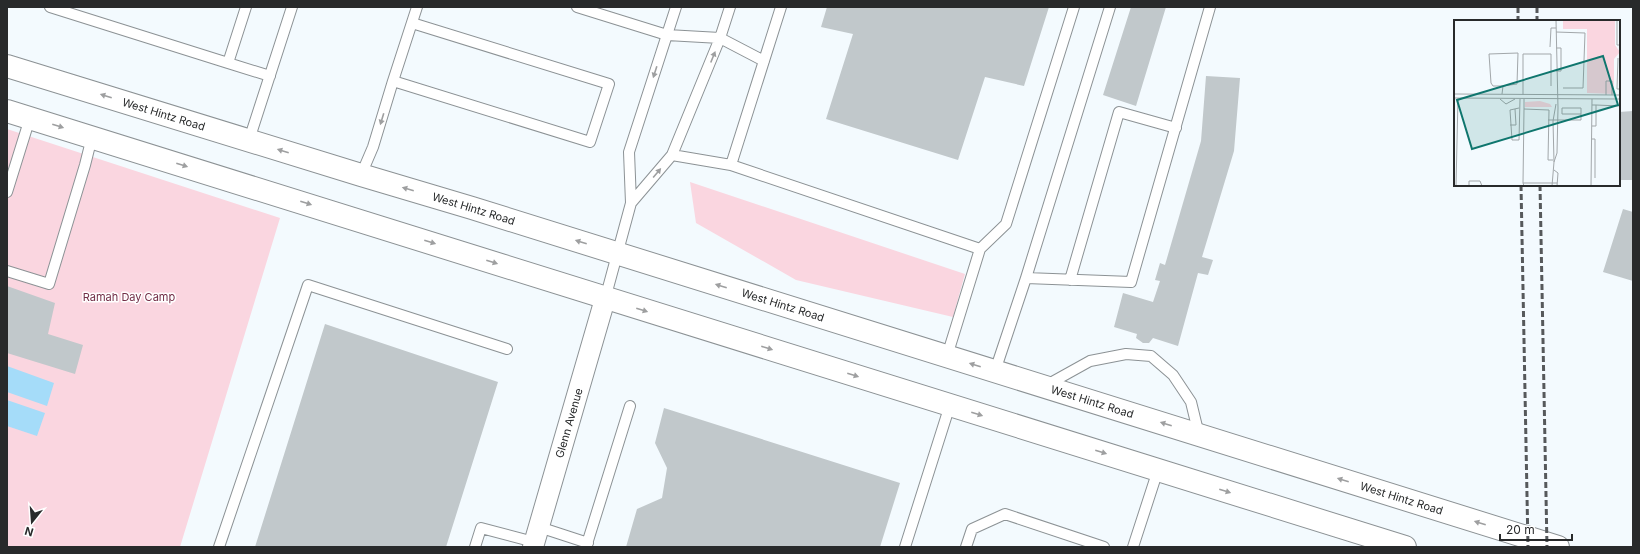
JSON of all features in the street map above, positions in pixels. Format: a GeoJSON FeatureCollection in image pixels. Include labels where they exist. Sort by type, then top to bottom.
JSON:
{"type":"FeatureCollection","features":[{"type":"Feature","properties":{"kind":"main road","name":"West Hintz Road"},"geometry":{"type":"LineString","coordinates":[[7,66],[1199,434],[1558,547]]}},
{"type":"Feature","properties":{"kind":"main road"},"geometry":{"type":"LineString","coordinates":[[7,111],[455,250],[605,299],[1405,547]]}},
{"type":"Feature","properties":{"kind":"street","name":"Glenn Avenue"},"geometry":{"type":"LineString","coordinates":[[535,539],[605,299]]}},
{"type":"Feature","properties":{"kind":"lane"},"geometry":{"type":"LineString","coordinates":[[50,7],[270,76]]}},
{"type":"Feature","properties":{"kind":"lane"},"geometry":{"type":"LineString","coordinates":[[228,63],[246,7]]}},
{"type":"Feature","properties":{"kind":"lane"},"geometry":{"type":"LineString","coordinates":[[249,140],[292,7]]}},
{"type":"Feature","properties":{"kind":"lane"},"geometry":{"type":"LineString","coordinates":[[361,176],[373,147],[417,7]]}},
{"type":"Feature","properties":{"kind":"lane"},"geometry":{"type":"LineString","coordinates":[[577,7],[667,35],[720,38],[764,61]]}},
{"type":"Feature","properties":{"kind":"lane"},"geometry":{"type":"LineString","coordinates":[[605,299],[632,203],[629,152],[676,7]]}},
{"type":"Feature","properties":{"kind":"lane"},"geometry":{"type":"LineString","coordinates":[[632,203],[672,155],[720,38],[730,7]]}},
{"type":"Feature","properties":{"kind":"lane"},"geometry":{"type":"LineString","coordinates":[[731,165],[781,7]]}},
{"type":"Feature","properties":{"kind":"lane"},"geometry":{"type":"LineString","coordinates":[[947,356],[980,249],[1006,224],[1074,7]]}},
{"type":"Feature","properties":{"kind":"lane"},"geometry":{"type":"LineString","coordinates":[[995,371],[1026,278],[1110,7]]}},
{"type":"Feature","properties":{"kind":"lane"},"geometry":{"type":"LineString","coordinates":[[1026,278],[1131,282],[1210,7]]}},
{"type":"Feature","properties":{"kind":"lane"},"geometry":{"type":"LineString","coordinates":[[393,81],[590,142],[609,84],[412,23]]}},
{"type":"Feature","properties":{"kind":"lane"},"geometry":{"type":"LineString","coordinates":[[1070,280],[1120,112],[1176,128]]}},
{"type":"Feature","properties":{"kind":"lane"},"geometry":{"type":"LineString","coordinates":[[7,192],[30,118]]}},
{"type":"Feature","properties":{"kind":"lane"},"geometry":{"type":"LineString","coordinates":[[7,271],[48,284],[83,172],[92,137]]}},
{"type":"Feature","properties":{"kind":"lane"},"geometry":{"type":"LineString","coordinates":[[672,155],[731,165],[980,249]]}},
{"type":"Feature","properties":{"kind":"lane"},"geometry":{"type":"LineString","coordinates":[[219,547],[308,286],[507,349]]}},
{"type":"Feature","properties":{"kind":"lane"},"geometry":{"type":"LineString","coordinates":[[1044,386],[1090,361],[1126,354],[1151,356],[1173,375],[1191,402],[1199,434]]}},
{"type":"Feature","properties":{"kind":"lane"},"geometry":{"type":"LineString","coordinates":[[905,547],[950,405]]}},
{"type":"Feature","properties":{"kind":"lane"},"geometry":{"type":"LineString","coordinates":[[475,547],[481,528],[535,539],[587,545],[630,406]]}},
{"type":"Feature","properties":{"kind":"lane"},"geometry":{"type":"LineString","coordinates":[[1134,547],[1158,470]]}},
{"type":"Feature","properties":{"kind":"lane"},"geometry":{"type":"LineString","coordinates":[[966,547],[972,529],[1005,514],[1104,547]]}},
{"type":"Feature","properties":{"kind":"green space","name":"Ramah Day Camp"},"geometry":{"type":"Polygon","coordinates":[[[7,129],[280,218],[180,547],[7,547],[7,129]]]}},
{"type":"Feature","properties":{"kind":"green space"},"geometry":{"type":"Polygon","coordinates":[[[690,182],[965,274],[953,317],[796,280],[696,223],[690,182]]]}},
{"type":"Feature","properties":{"kind":"water"},"geometry":{"type":"Polygon","coordinates":[[[7,366],[54,383],[47,406],[7,392],[7,366]]]}},
{"type":"Feature","properties":{"kind":"water"},"geometry":{"type":"Polygon","coordinates":[[[7,400],[45,413],[37,436],[7,426],[7,400]]]}},
{"type":"Feature","properties":{"kind":"building"},"geometry":{"type":"Polygon","coordinates":[[[827,7],[1049,7],[1024,86],[985,77],[958,160],[826,119],[853,34],[821,27],[827,7]]]}},
{"type":"Feature","properties":{"kind":"building"},"geometry":{"type":"Polygon","coordinates":[[[1131,7],[1166,7],[1136,106],[1103,95],[1131,7]]]}},
{"type":"Feature","properties":{"kind":"building"},"geometry":{"type":"Polygon","coordinates":[[[1206,76],[1240,78],[1234,151],[1202,257],[1213,260],[1208,275],[1198,273],[1178,346],[1153,338],[1149,343],[1143,343],[1136,338],[1137,334],[1114,327],[1123,293],[1153,302],[1160,281],[1155,280],[1160,263],[1165,265],[1201,141],[1206,76]]]}},
{"type":"Feature","properties":{"kind":"building"},"geometry":{"type":"Polygon","coordinates":[[[1633,111],[1633,180],[1620,180],[1620,112],[1633,111]]]}},
{"type":"Feature","properties":{"kind":"building"},"geometry":{"type":"Polygon","coordinates":[[[1623,209],[1633,212],[1633,281],[1603,272],[1623,209]]]}},
{"type":"Feature","properties":{"kind":"building"},"geometry":{"type":"Polygon","coordinates":[[[7,286],[55,303],[48,334],[83,345],[75,374],[7,353],[7,286]]]}},
{"type":"Feature","properties":{"kind":"building"},"geometry":{"type":"Polygon","coordinates":[[[325,324],[498,382],[446,547],[255,547],[325,324]]]}},
{"type":"Feature","properties":{"kind":"building"},"geometry":{"type":"Polygon","coordinates":[[[664,408],[900,483],[880,547],[626,547],[637,509],[662,498],[667,468],[655,443],[664,408]]]}},
{"type":"Feature","properties":{"kind":"railway"},"geometry":{"type":"LineString","coordinates":[[1518,7],[1518,20]]}},
{"type":"Feature","properties":{"kind":"railway"},"geometry":{"type":"LineString","coordinates":[[1537,7],[1537,20]]}},
{"type":"Feature","properties":{"kind":"railway"},"geometry":{"type":"LineString","coordinates":[[1521,186],[1528,547]]}},
{"type":"Feature","properties":{"kind":"railway"},"geometry":{"type":"LineString","coordinates":[[1540,186],[1547,547]]}}]}
